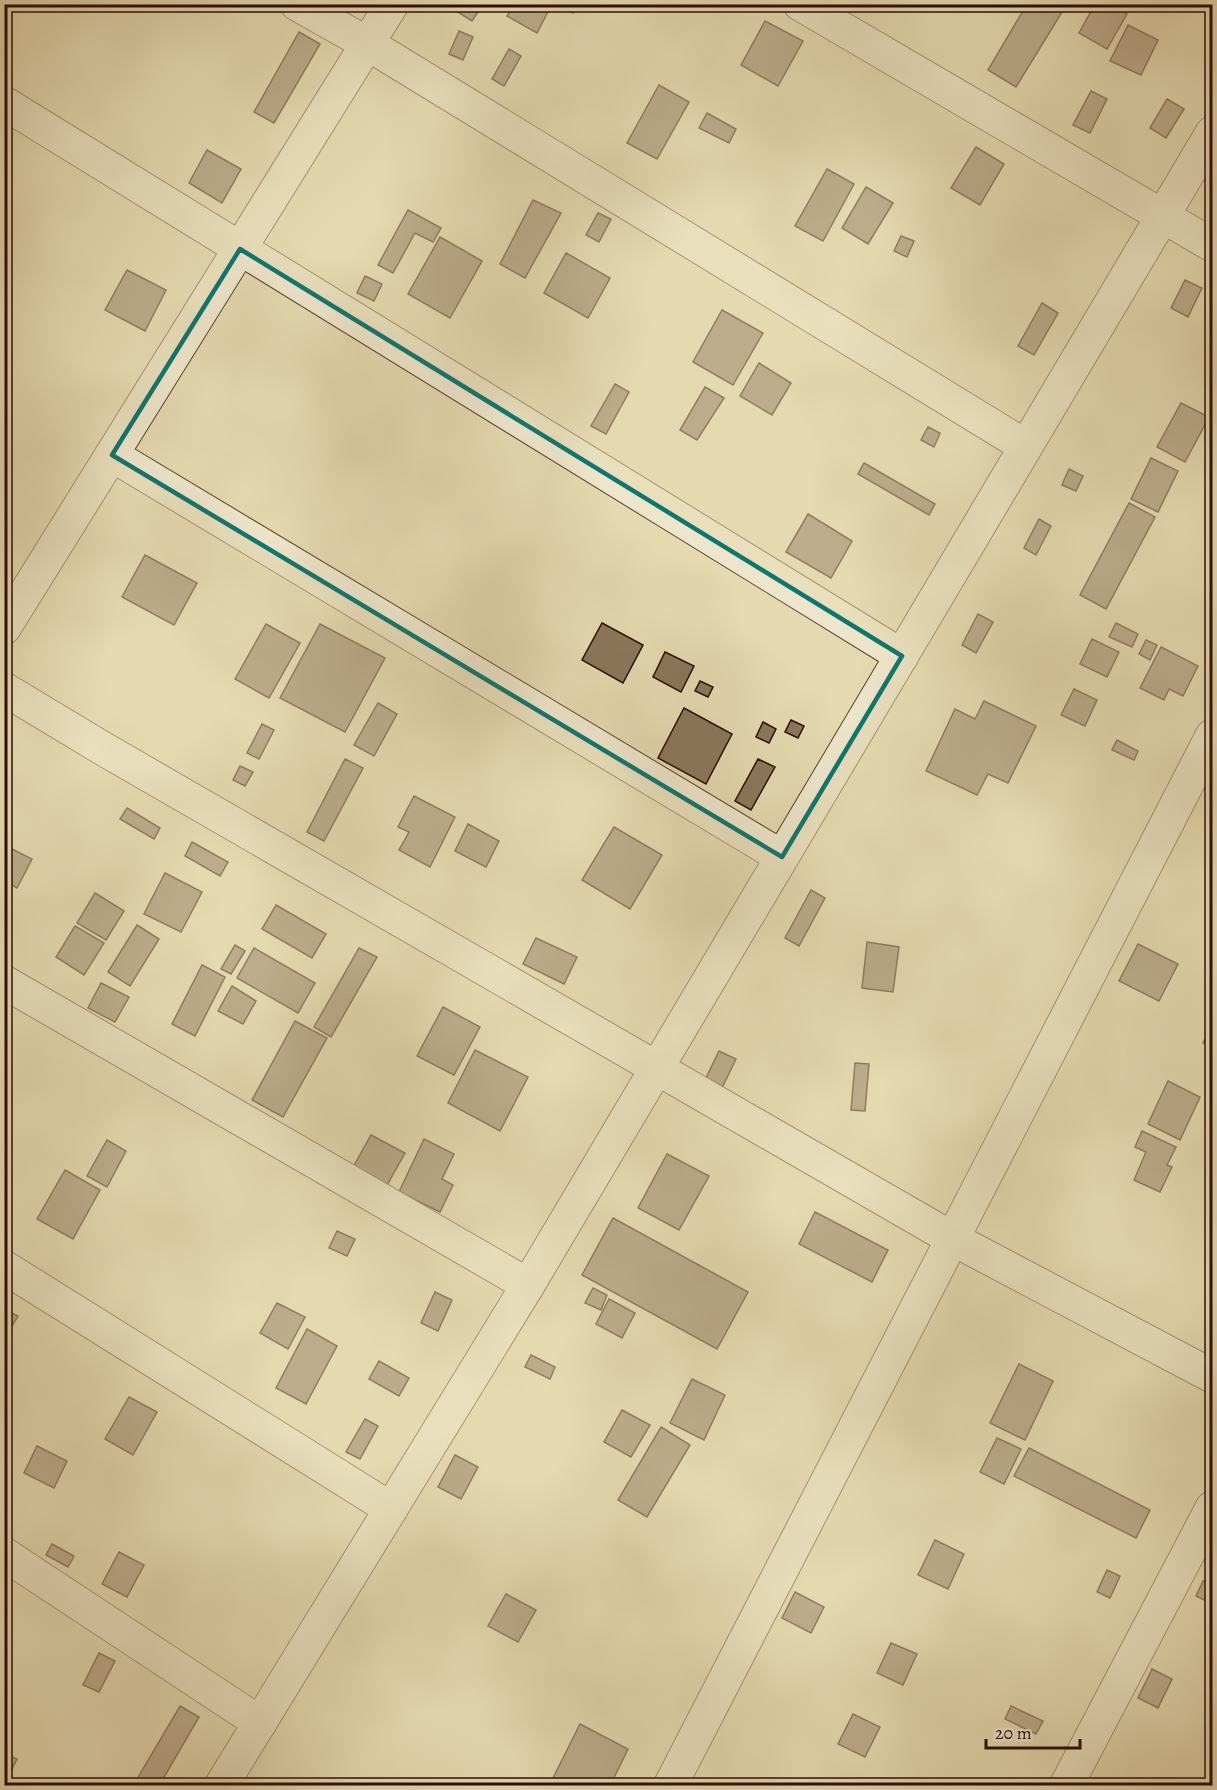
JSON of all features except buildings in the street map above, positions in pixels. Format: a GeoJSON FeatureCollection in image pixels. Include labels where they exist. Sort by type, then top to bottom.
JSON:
{"type":"FeatureCollection","features":[{"type":"Feature","properties":{"kind":"street"},"geometry":{"type":"LineString","coordinates":[[297,4],[368,44],[1025,446]]}},
{"type":"Feature","properties":{"kind":"street"},"geometry":{"type":"LineString","coordinates":[[4,627],[392,4]]}},
{"type":"Feature","properties":{"kind":"street"},"geometry":{"type":"LineString","coordinates":[[800,4],[1212,245]]}},
{"type":"Feature","properties":{"kind":"street"},"geometry":{"type":"LineString","coordinates":[[4,102],[902,656]]}},
{"type":"Feature","properties":{"kind":"street"},"geometry":{"type":"LineString","coordinates":[[221,1785],[528,1285],[1212,133]]}},
{"type":"Feature","properties":{"kind":"street"},"geometry":{"type":"LineString","coordinates":[[111,455],[782,858]]}},
{"type":"Feature","properties":{"kind":"street"},"geometry":{"type":"LineString","coordinates":[[4,689],[102,748],[953,1239],[1212,1376]]}},
{"type":"Feature","properties":{"kind":"street"},"geometry":{"type":"LineString","coordinates":[[669,1785],[1212,736]]}},
{"type":"Feature","properties":{"kind":"street"},"geometry":{"type":"LineString","coordinates":[[4,982],[528,1285]]}},
{"type":"Feature","properties":{"kind":"street"},"geometry":{"type":"LineString","coordinates":[[4,1267],[391,1509]]}},
{"type":"Feature","properties":{"kind":"street"},"geometry":{"type":"LineString","coordinates":[[1066,1785],[1212,1508]]}},
{"type":"Feature","properties":{"kind":"street"},"geometry":{"type":"LineString","coordinates":[[4,1554],[260,1723]]}},
{"type":"Feature","properties":{"kind":"highlighted area"},"geometry":{"type":"Polygon","coordinates":[[[240,249],[902,656],[782,857],[112,455],[240,249]]]}}]}
